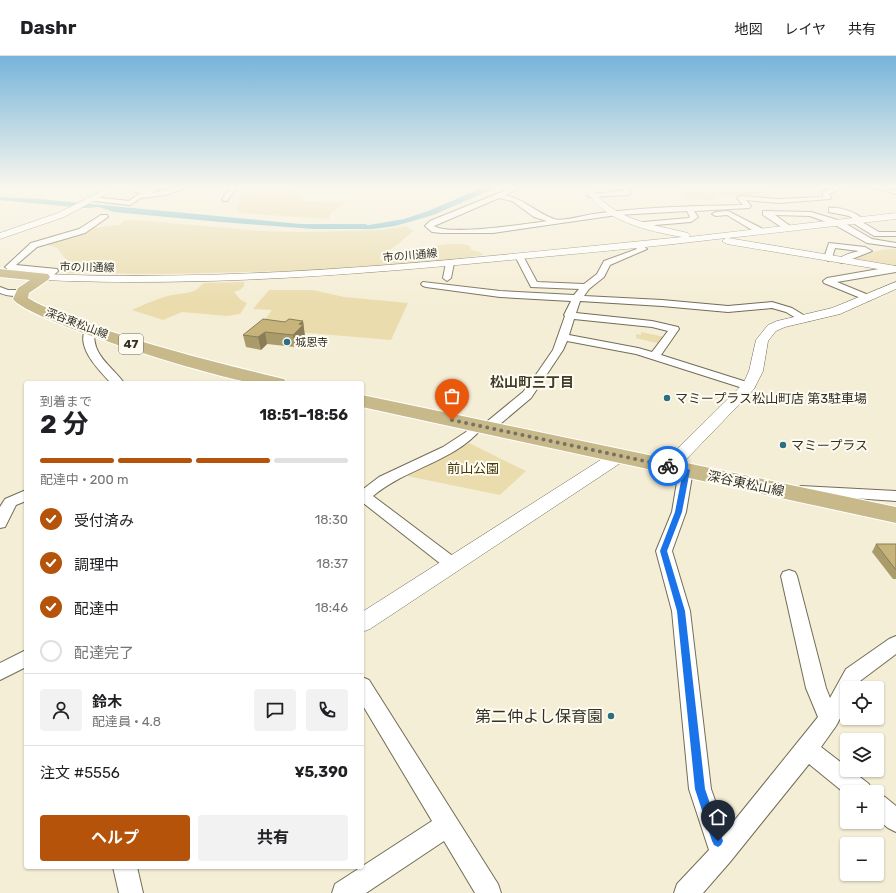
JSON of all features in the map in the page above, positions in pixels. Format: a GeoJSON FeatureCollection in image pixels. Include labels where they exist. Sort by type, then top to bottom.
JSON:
{"type":"FeatureCollection","features":[{"type":"Feature","properties":{"kind":"main road"},"geometry":{"type":"LineString","coordinates":[[3,269],[43,277]]}},
{"type":"Feature","properties":{"kind":"main road","name":"深谷東松山線"},"geometry":{"type":"LineString","coordinates":[[7,293],[43,277]]}},
{"type":"Feature","properties":{"kind":"main road","name":"深谷東松山線"},"geometry":{"type":"LineString","coordinates":[[7,293],[90,330],[188,362],[269,381]]}},
{"type":"Feature","properties":{"kind":"main road","name":"深谷東松山線"},"geometry":{"type":"LineString","coordinates":[[364,401],[896,515]]}},
{"type":"Feature","properties":{"kind":"street"},"geometry":{"type":"LineString","coordinates":[[0,236],[35,225]]}},
{"type":"Feature","properties":{"kind":"street"},"geometry":{"type":"LineString","coordinates":[[3,269],[34,245],[82,231],[91,225]]}},
{"type":"Feature","properties":{"kind":"street"},"geometry":{"type":"LineString","coordinates":[[430,225],[429,226],[435,230],[480,232],[531,225]]}},
{"type":"Feature","properties":{"kind":"street"},"geometry":{"type":"LineString","coordinates":[[647,225],[681,234],[896,269]]}},
{"type":"Feature","properties":{"kind":"street"},"geometry":{"type":"LineString","coordinates":[[748,225],[760,232]]}},
{"type":"Feature","properties":{"kind":"street"},"geometry":{"type":"LineString","coordinates":[[784,225],[789,228]]}},
{"type":"Feature","properties":{"kind":"street","name":"市の川通線"},"geometry":{"type":"LineString","coordinates":[[43,277],[108,279],[237,278],[335,273],[450,264],[818,225]]}},
{"type":"Feature","properties":{"kind":"street"},"geometry":{"type":"LineString","coordinates":[[842,225],[870,241],[896,246]]}},
{"type":"Feature","properties":{"kind":"street"},"geometry":{"type":"LineString","coordinates":[[865,225],[877,234],[896,234]]}},
{"type":"Feature","properties":{"kind":"street"},"geometry":{"type":"LineString","coordinates":[[364,496],[383,481],[415,467],[461,442],[474,431],[527,395],[550,364],[558,350],[569,315],[576,299],[586,287],[601,275],[607,263],[643,249],[637,245]]}},
{"type":"Feature","properties":{"kind":"street"},"geometry":{"type":"LineString","coordinates":[[828,258],[832,245],[865,248],[868,251],[849,256],[842,260]]}},
{"type":"Feature","properties":{"kind":"street"},"geometry":{"type":"LineString","coordinates":[[519,256],[534,285],[586,287]]}},
{"type":"Feature","properties":{"kind":"street"},"geometry":{"type":"LineString","coordinates":[[447,278],[450,264]]}},
{"type":"Feature","properties":{"kind":"street"},"geometry":{"type":"LineString","coordinates":[[868,298],[828,281],[896,269]]}},
{"type":"Feature","properties":{"kind":"street"},"geometry":{"type":"LineString","coordinates":[[426,284],[500,294],[576,299],[662,302],[738,309],[772,305],[789,310],[805,318]]}},
{"type":"Feature","properties":{"kind":"street"},"geometry":{"type":"LineString","coordinates":[[722,854],[700,789],[681,611],[664,551],[679,512],[678,468],[749,386],[756,372],[762,340],[772,328],[781,324],[836,311],[896,285]]}},
{"type":"Feature","properties":{"kind":"street"},"geometry":{"type":"LineString","coordinates":[[569,315],[652,324],[674,329],[655,356]]}},
{"type":"Feature","properties":{"kind":"street"},"geometry":{"type":"LineString","coordinates":[[90,330],[88,340],[95,356],[116,381]]}},
{"type":"Feature","properties":{"kind":"street"},"geometry":{"type":"LineString","coordinates":[[563,337],[627,348],[749,386]]}},
{"type":"Feature","properties":{"kind":"street"},"geometry":{"type":"LineString","coordinates":[[364,622],[619,456]]}},
{"type":"Feature","properties":{"kind":"street"},"geometry":{"type":"LineString","coordinates":[[786,492],[817,491],[896,496]]}},
{"type":"Feature","properties":{"kind":"street"},"geometry":{"type":"LineString","coordinates":[[0,523],[10,502],[24,495]]}},
{"type":"Feature","properties":{"kind":"street"},"geometry":{"type":"LineString","coordinates":[[364,498],[452,564]]}},
{"type":"Feature","properties":{"kind":"street"},"geometry":{"type":"LineString","coordinates":[[789,576],[816,688],[828,719]]}},
{"type":"Feature","properties":{"kind":"street"},"geometry":{"type":"LineString","coordinates":[[686,893],[722,854],[807,749],[828,719],[853,675],[896,644]]}},
{"type":"Feature","properties":{"kind":"street"},"geometry":{"type":"LineString","coordinates":[[0,672],[24,659]]}},
{"type":"Feature","properties":{"kind":"street"},"geometry":{"type":"LineString","coordinates":[[364,689],[489,893]]}},
{"type":"Feature","properties":{"kind":"street"},"geometry":{"type":"LineString","coordinates":[[807,749],[852,785]]}},
{"type":"Feature","properties":{"kind":"street"},"geometry":{"type":"LineString","coordinates":[[884,811],[896,820]]}},
{"type":"Feature","properties":{"kind":"street"},"geometry":{"type":"LineString","coordinates":[[344,893],[447,825]]}},
{"type":"Feature","properties":{"kind":"street"},"geometry":{"type":"LineString","coordinates":[[125,869],[131,893]]}},
{"type":"Feature","properties":{"kind":"green space"},"geometry":{"type":"Polygon","coordinates":[[[118,225],[193,225],[262,231],[304,232],[379,230],[406,226],[413,231],[398,244],[380,256],[380,260],[425,248],[449,244],[470,246],[471,250],[480,252],[483,255],[430,262],[326,270],[165,274],[67,273],[64,266],[65,258],[57,248],[44,244],[86,232],[93,228],[118,225]]]}},
{"type":"Feature","properties":{"kind":"green space"},"geometry":{"type":"Polygon","coordinates":[[[887,249],[896,249],[896,268],[852,259],[863,254],[887,249]]]}},
{"type":"Feature","properties":{"kind":"green space"},"geometry":{"type":"Polygon","coordinates":[[[244,282],[244,286],[240,290],[234,292],[241,300],[247,303],[240,314],[227,316],[182,312],[163,320],[132,310],[163,297],[191,292],[199,288],[202,284],[206,283],[244,282]]]}},
{"type":"Feature","properties":{"kind":"green space"},"geometry":{"type":"Polygon","coordinates":[[[269,290],[313,290],[344,297],[408,303],[391,340],[285,331],[263,322],[272,310],[253,309],[269,290]]]}},
{"type":"Feature","properties":{"kind":"green space"},"geometry":{"type":"Polygon","coordinates":[[[641,332],[665,337],[661,344],[636,338],[636,334],[641,335],[641,332]]]}},
{"type":"Feature","properties":{"kind":"green space","name":"前山公園"},"geometry":{"type":"Polygon","coordinates":[[[469,443],[526,471],[500,495],[407,476],[469,443]]]}},
{"type":"Feature","properties":{"kind":"water"},"geometry":{"type":"Polygon","coordinates":[[[262,225],[398,225],[372,229],[314,229],[262,225]]]}},
{"type":"Feature","properties":{"kind":"building"},"geometry":{"type":"Polygon","coordinates":[[[263,319],[285,322],[289,319],[303,321],[299,324],[303,325],[293,335],[265,332],[258,337],[243,335],[263,319]]]}},
{"type":"Feature","properties":{"kind":"building"},"geometry":{"type":"Polygon","coordinates":[[[876,544],[896,544],[896,570],[876,544]]]}},
{"type":"Feature","properties":{"kind":"way so far"},"geometry":{"type":"LineString","coordinates":[[452,420],[668,466]]}},
{"type":"Feature","properties":{"kind":"place","name":"城恩寺"},"geometry":{"type":"Point","coordinates":[287,342]}},
{"type":"Feature","properties":{"kind":"place","name":"マミープラス松山町店 第3駐車場"},"geometry":{"type":"Point","coordinates":[667,398]}},
{"type":"Feature","properties":{"kind":"place","name":"マミープラス"},"geometry":{"type":"Point","coordinates":[783,445]}},
{"type":"Feature","properties":{"kind":"place","name":"第二仲よし保育園"},"geometry":{"type":"Point","coordinates":[611,716]}},
{"type":"Feature","properties":{"kind":"district","name":"松山町三丁目"},"geometry":{"type":"Point","coordinates":[532,382]}},
{"type":"Feature","properties":{"kind":"route"},"geometry":{"type":"LineString","coordinates":[[668,466],[686,470],[679,512],[664,551],[681,611],[700,789],[718,841]]}}]}
